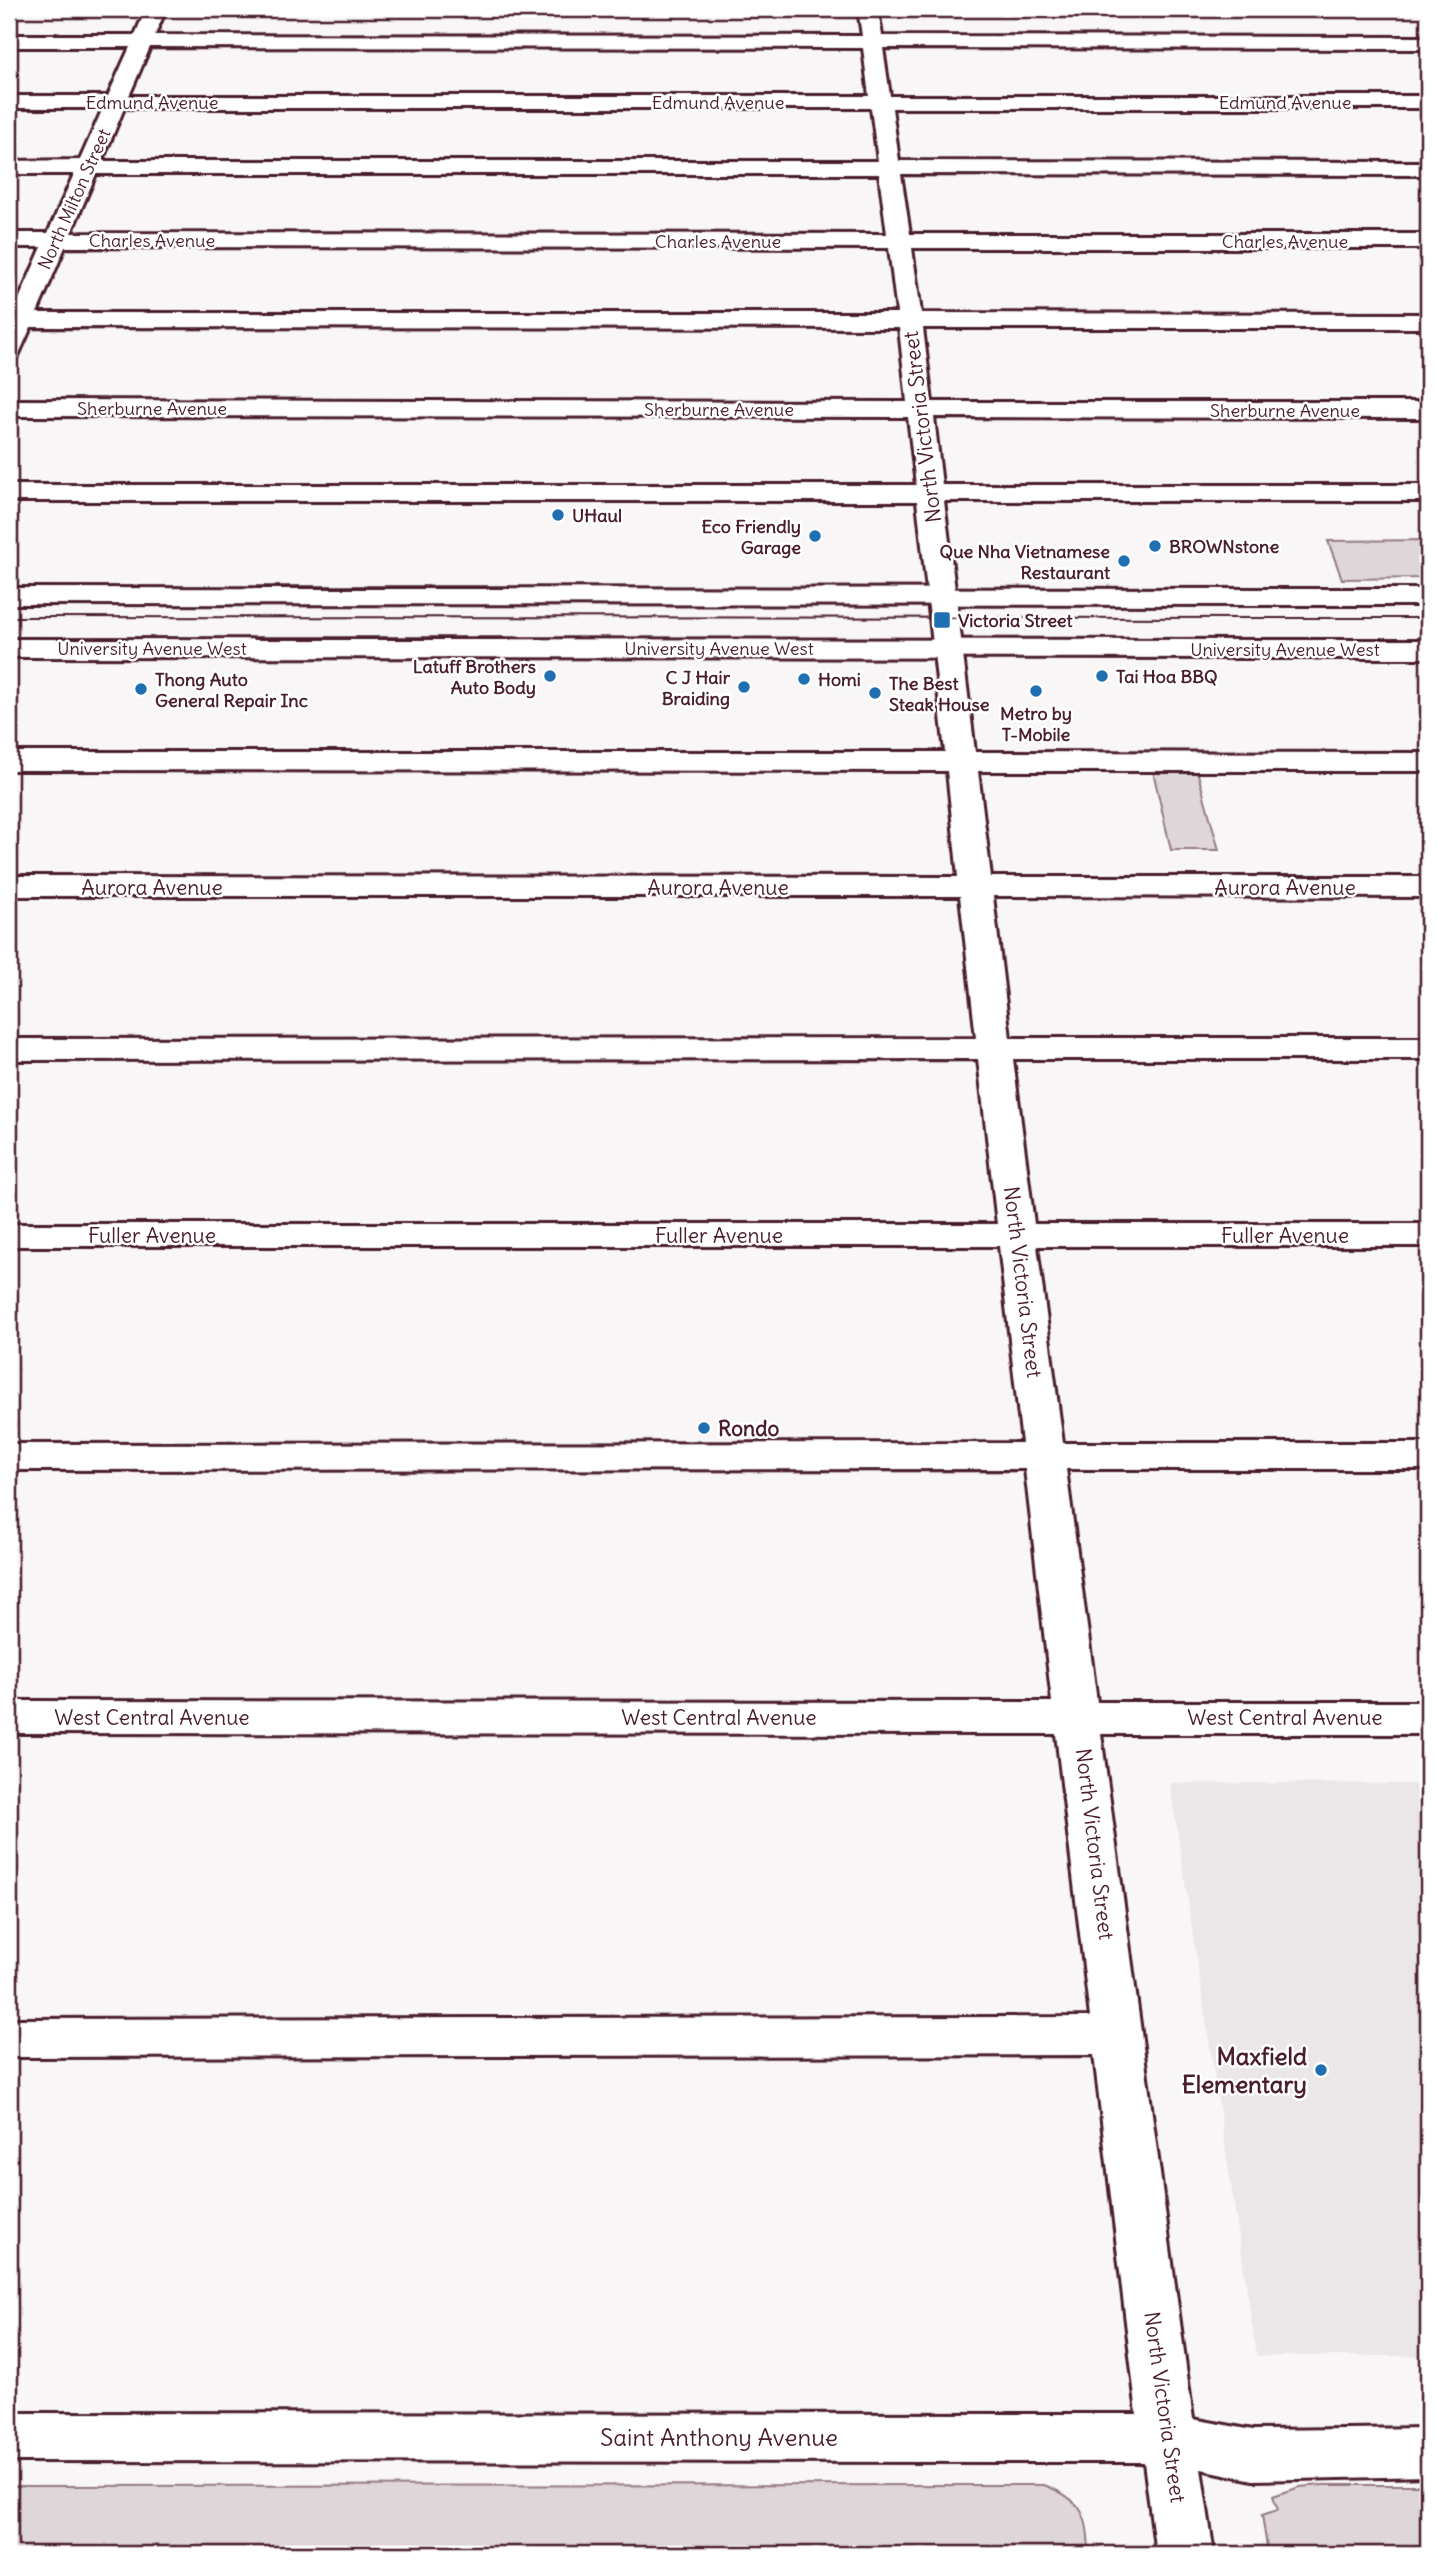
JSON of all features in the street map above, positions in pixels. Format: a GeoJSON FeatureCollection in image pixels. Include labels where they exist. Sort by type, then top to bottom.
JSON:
{"type":"FeatureCollection","features":[{"type":"Feature","properties":{"kind":"street","name":"North Milton Street"},"geometry":{"type":"LineString","coordinates":[[9,351],[15,320],[56,240],[156,9]]}},
{"type":"Feature","properties":{"kind":"street","name":"North Victoria Street"},"geometry":{"type":"LineString","coordinates":[[868,9],[910,320],[993,1047],[1168,2438],[1185,2554]]}},
{"type":"Feature","properties":{"kind":"street"},"geometry":{"type":"LineString","coordinates":[[9,41],[1428,43]]}},
{"type":"Feature","properties":{"kind":"street","name":"Edmund Avenue"},"geometry":{"type":"LineString","coordinates":[[9,102],[1428,103]]}},
{"type":"Feature","properties":{"kind":"street"},"geometry":{"type":"LineString","coordinates":[[9,167],[1428,168]]}},
{"type":"Feature","properties":{"kind":"street","name":"Charles Avenue"},"geometry":{"type":"LineString","coordinates":[[9,240],[1428,241]]}},
{"type":"Feature","properties":{"kind":"street"},"geometry":{"type":"LineString","coordinates":[[15,320],[1428,321]]}},
{"type":"Feature","properties":{"kind":"street","name":"Sherburne Avenue"},"geometry":{"type":"LineString","coordinates":[[9,408],[1428,410]]}},
{"type":"Feature","properties":{"kind":"street"},"geometry":{"type":"LineString","coordinates":[[9,493],[1428,494]]}},
{"type":"Feature","properties":{"kind":"street"},"geometry":{"type":"LineString","coordinates":[[9,596],[1428,597]]}},
{"type":"Feature","properties":{"kind":"street","name":"University Avenue West"},"geometry":{"type":"LineString","coordinates":[[9,648],[1428,649]]}},
{"type":"Feature","properties":{"kind":"street"},"geometry":{"type":"LineString","coordinates":[[9,761],[1428,762]]}},
{"type":"Feature","properties":{"kind":"street","name":"Aurora Avenue"},"geometry":{"type":"LineString","coordinates":[[9,886],[1428,887]]}},
{"type":"Feature","properties":{"kind":"street"},"geometry":{"type":"LineString","coordinates":[[9,1050],[1428,1048]]}},
{"type":"Feature","properties":{"kind":"street","name":"Fuller Avenue"},"geometry":{"type":"LineString","coordinates":[[9,1235],[1428,1235]]}},
{"type":"Feature","properties":{"kind":"street"},"geometry":{"type":"LineString","coordinates":[[9,1457],[1428,1456]]}},
{"type":"Feature","properties":{"kind":"street","name":"West Central Avenue"},"geometry":{"type":"LineString","coordinates":[[9,1717],[1428,1718]]}},
{"type":"Feature","properties":{"kind":"street"},"geometry":{"type":"LineString","coordinates":[[9,2038],[1119,2036]]}},
{"type":"Feature","properties":{"kind":"street","name":"Saint Anthony Avenue"},"geometry":{"type":"LineString","coordinates":[[9,2437],[1168,2438],[1253,2455],[1428,2452]]}},
{"type":"Feature","properties":{"kind":"shaded area"},"geometry":{"type":"Polygon","coordinates":[[[1428,540],[1428,578],[1342,579],[1328,541],[1428,540]]]}},
{"type":"Feature","properties":{"kind":"shaded area"},"geometry":{"type":"Polygon","coordinates":[[[1152,767],[1196,767],[1219,850],[1171,850],[1152,767]]]}},
{"type":"Feature","properties":{"kind":"shaded area","name":"Maxfield Elementary"},"geometry":{"type":"Polygon","coordinates":[[[1170,1783],[1428,1784],[1428,2356],[1257,2356],[1170,1783]]]}},
{"type":"Feature","properties":{"kind":"shaded area"},"geometry":{"type":"Polygon","coordinates":[[[1044,2485],[1067,2497],[1081,2510],[1087,2529],[1089,2554],[9,2554],[9,2486],[1044,2485]]]}},
{"type":"Feature","properties":{"kind":"shaded area"},"geometry":{"type":"Polygon","coordinates":[[[1428,2485],[1428,2554],[1268,2554],[1262,2515],[1278,2510],[1273,2496],[1300,2487],[1428,2485]]]}},
{"type":"Feature","properties":{"kind":"tram line"},"geometry":{"type":"LineString","coordinates":[[9,617],[1428,618]]}},
{"type":"Feature","properties":{"kind":"place","name":"UHaul"},"geometry":{"type":"Point","coordinates":[558,515]}},
{"type":"Feature","properties":{"kind":"place","name":"Eco Friendly Garage"},"geometry":{"type":"Point","coordinates":[815,536]}},
{"type":"Feature","properties":{"kind":"place","name":"BROWNstone"},"geometry":{"type":"Point","coordinates":[1155,546]}},
{"type":"Feature","properties":{"kind":"place","name":"Que Nha Vietnamese Restaurant"},"geometry":{"type":"Point","coordinates":[1124,561]}},
{"type":"Feature","properties":{"kind":"place","name":"Victoria Street"},"geometry":{"type":"Point","coordinates":[942,620]}},
{"type":"Feature","properties":{"kind":"place","name":"Latuff Brothers Auto Body"},"geometry":{"type":"Point","coordinates":[550,676]}},
{"type":"Feature","properties":{"kind":"place","name":"Tai Hoa BBQ"},"geometry":{"type":"Point","coordinates":[1102,676]}},
{"type":"Feature","properties":{"kind":"place","name":"Homi"},"geometry":{"type":"Point","coordinates":[804,679]}},
{"type":"Feature","properties":{"kind":"place","name":"C J Hair Braiding"},"geometry":{"type":"Point","coordinates":[744,687]}},
{"type":"Feature","properties":{"kind":"place","name":"Thong Auto General Repair Inc"},"geometry":{"type":"Point","coordinates":[141,689]}},
{"type":"Feature","properties":{"kind":"place","name":"Metro by T-Mobile"},"geometry":{"type":"Point","coordinates":[1036,691]}},
{"type":"Feature","properties":{"kind":"place","name":"The Best Steak House"},"geometry":{"type":"Point","coordinates":[875,693]}},
{"type":"Feature","properties":{"kind":"place","name":"Rondo"},"geometry":{"type":"Point","coordinates":[704,1428]}},
{"type":"Feature","properties":{"kind":"place","name":"Maxfield Elementary"},"geometry":{"type":"Point","coordinates":[1321,2070]}}]}
